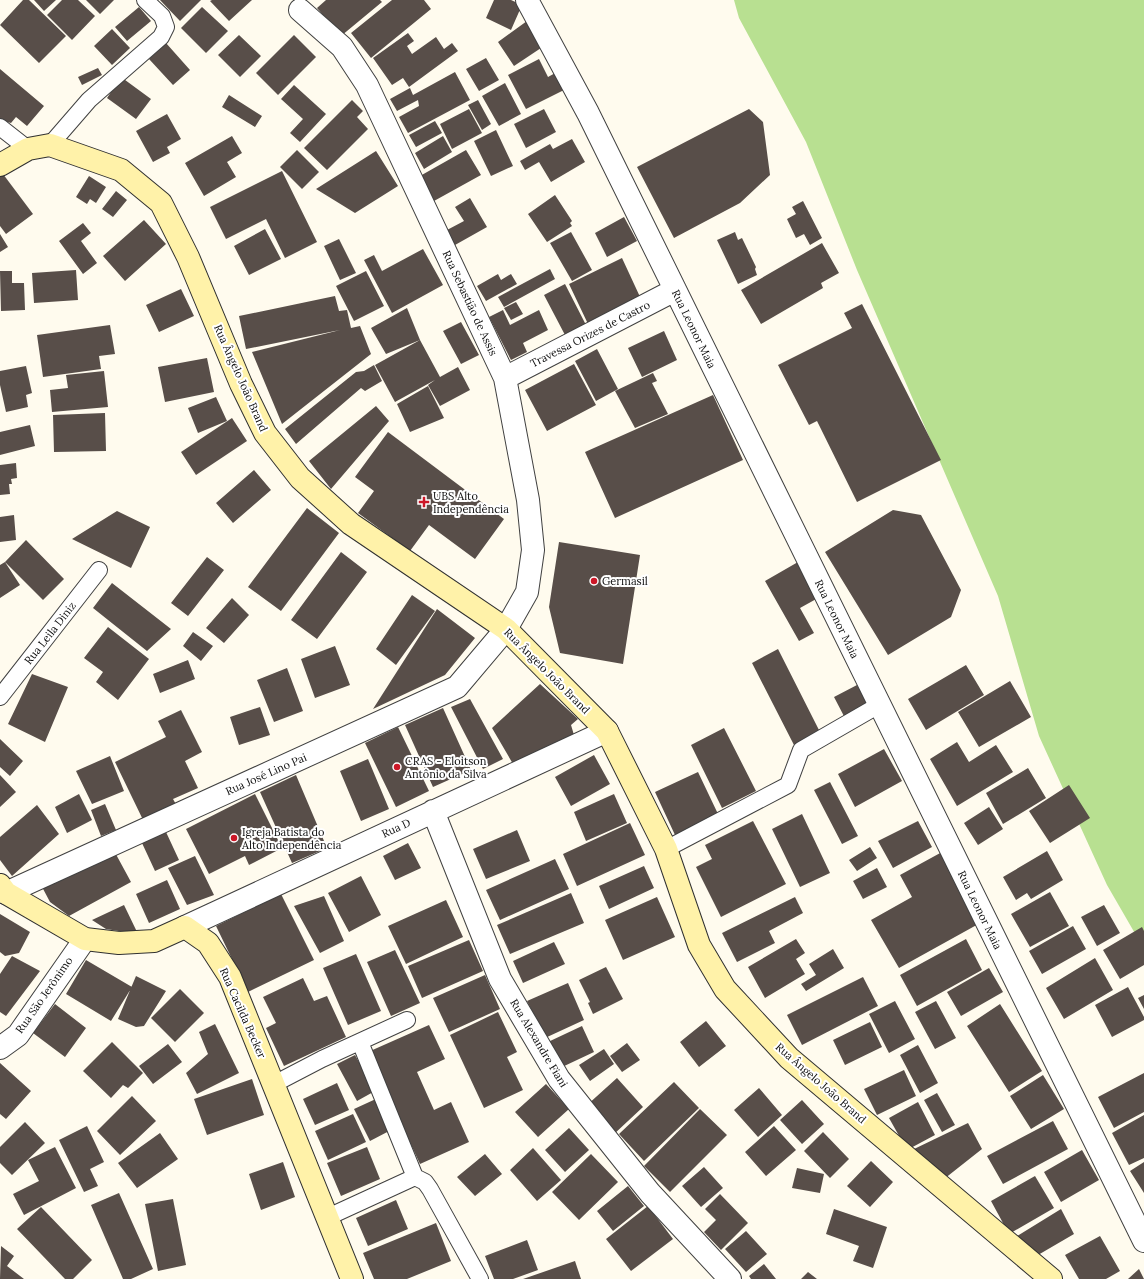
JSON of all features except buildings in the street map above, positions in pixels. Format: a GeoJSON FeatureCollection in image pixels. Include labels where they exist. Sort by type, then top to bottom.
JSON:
{"type":"FeatureCollection","features":[{"type":"Feature","properties":{"kind":"street","name":"Rua Leonor Maia"},"geometry":{"type":"LineString","coordinates":[[527,0],[588,113],[1144,1241]]}},
{"type":"Feature","properties":{"kind":"street","name":"Rua Sebastião de Assis"},"geometry":{"type":"LineString","coordinates":[[300,10],[342,47],[367,85],[505,378],[528,500],[533,550],[527,592],[506,629]]}},
{"type":"Feature","properties":{"kind":"street","name":"Rua Ângelo João Brand"},"geometry":{"type":"LineString","coordinates":[[0,165],[28,149],[50,145],[121,170],[161,203],[188,257],[241,384],[265,433],[300,478],[351,524],[506,629],[607,731],[666,849],[700,945],[725,989],[789,1058],[1051,1279]]}},
{"type":"Feature","properties":{"kind":"street","name":"Travessa Orizes de Castro"},"geometry":{"type":"LineString","coordinates":[[505,378],[676,290]]}},
{"type":"Feature","properties":{"kind":"street","name":"Rua José Lino Pai"},"geometry":{"type":"LineString","coordinates":[[3,889],[457,687],[506,629]]}},
{"type":"Feature","properties":{"kind":"street","name":"Rua D"},"geometry":{"type":"LineString","coordinates":[[185,927],[433,810],[607,731]]}},
{"type":"Feature","properties":{"kind":"street","name":"Rua Alexandre Fiani"},"geometry":{"type":"LineString","coordinates":[[433,810],[500,979],[558,1079],[650,1193],[730,1279]]}},
{"type":"Feature","properties":{"kind":"street"},"geometry":{"type":"LineString","coordinates":[[3,889],[84,938],[119,943],[154,941],[185,927]]}},
{"type":"Feature","properties":{"kind":"street","name":"Rua Cacilda Becker"},"geometry":{"type":"LineString","coordinates":[[185,927],[208,943],[230,977],[328,1216],[352,1279]]}},
{"type":"Feature","properties":{"kind":"street","name":"Rua São Jerônimo"},"geometry":{"type":"LineString","coordinates":[[0,1048],[18,1034],[84,938]]}},
{"type":"Feature","properties":{"kind":"lane"},"geometry":{"type":"LineString","coordinates":[[50,145],[89,100],[161,37],[166,27],[162,16],[146,0]]}},
{"type":"Feature","properties":{"kind":"lane"},"geometry":{"type":"LineString","coordinates":[[0,127],[28,149]]}},
{"type":"Feature","properties":{"kind":"lane","name":"Rua Leila Diniz"},"geometry":{"type":"LineString","coordinates":[[0,697],[99,570]]}},
{"type":"Feature","properties":{"kind":"lane"},"geometry":{"type":"LineString","coordinates":[[666,849],[788,785],[801,750],[879,704]]}},
{"type":"Feature","properties":{"kind":"lane"},"geometry":{"type":"LineString","coordinates":[[274,1084],[322,1059],[407,1020]]}},
{"type":"Feature","properties":{"kind":"lane"},"geometry":{"type":"LineString","coordinates":[[360,1042],[416,1177],[425,1182],[430,1189],[480,1279]]}},
{"type":"Feature","properties":{"kind":"lane"},"geometry":{"type":"LineString","coordinates":[[328,1216],[416,1177]]}},
{"type":"Feature","properties":{"kind":"green space"},"geometry":{"type":"Polygon","coordinates":[[[734,0],[1144,0],[1144,949],[1107,885],[1039,736],[998,596],[857,270],[806,142],[739,18],[734,0]]]}},
{"type":"Feature","properties":{"kind":"place","name":"UBS Alto Independência"},"geometry":{"type":"Point","coordinates":[424,502]}},
{"type":"Feature","properties":{"kind":"place","name":"Germasil"},"geometry":{"type":"Point","coordinates":[594,581]}},
{"type":"Feature","properties":{"kind":"place","name":"CRAS - Eloitson Antônio da Silva"},"geometry":{"type":"Point","coordinates":[397,767]}},
{"type":"Feature","properties":{"kind":"place","name":"Igreja Batista do Alto Independência"},"geometry":{"type":"Point","coordinates":[234,838]}}]}
